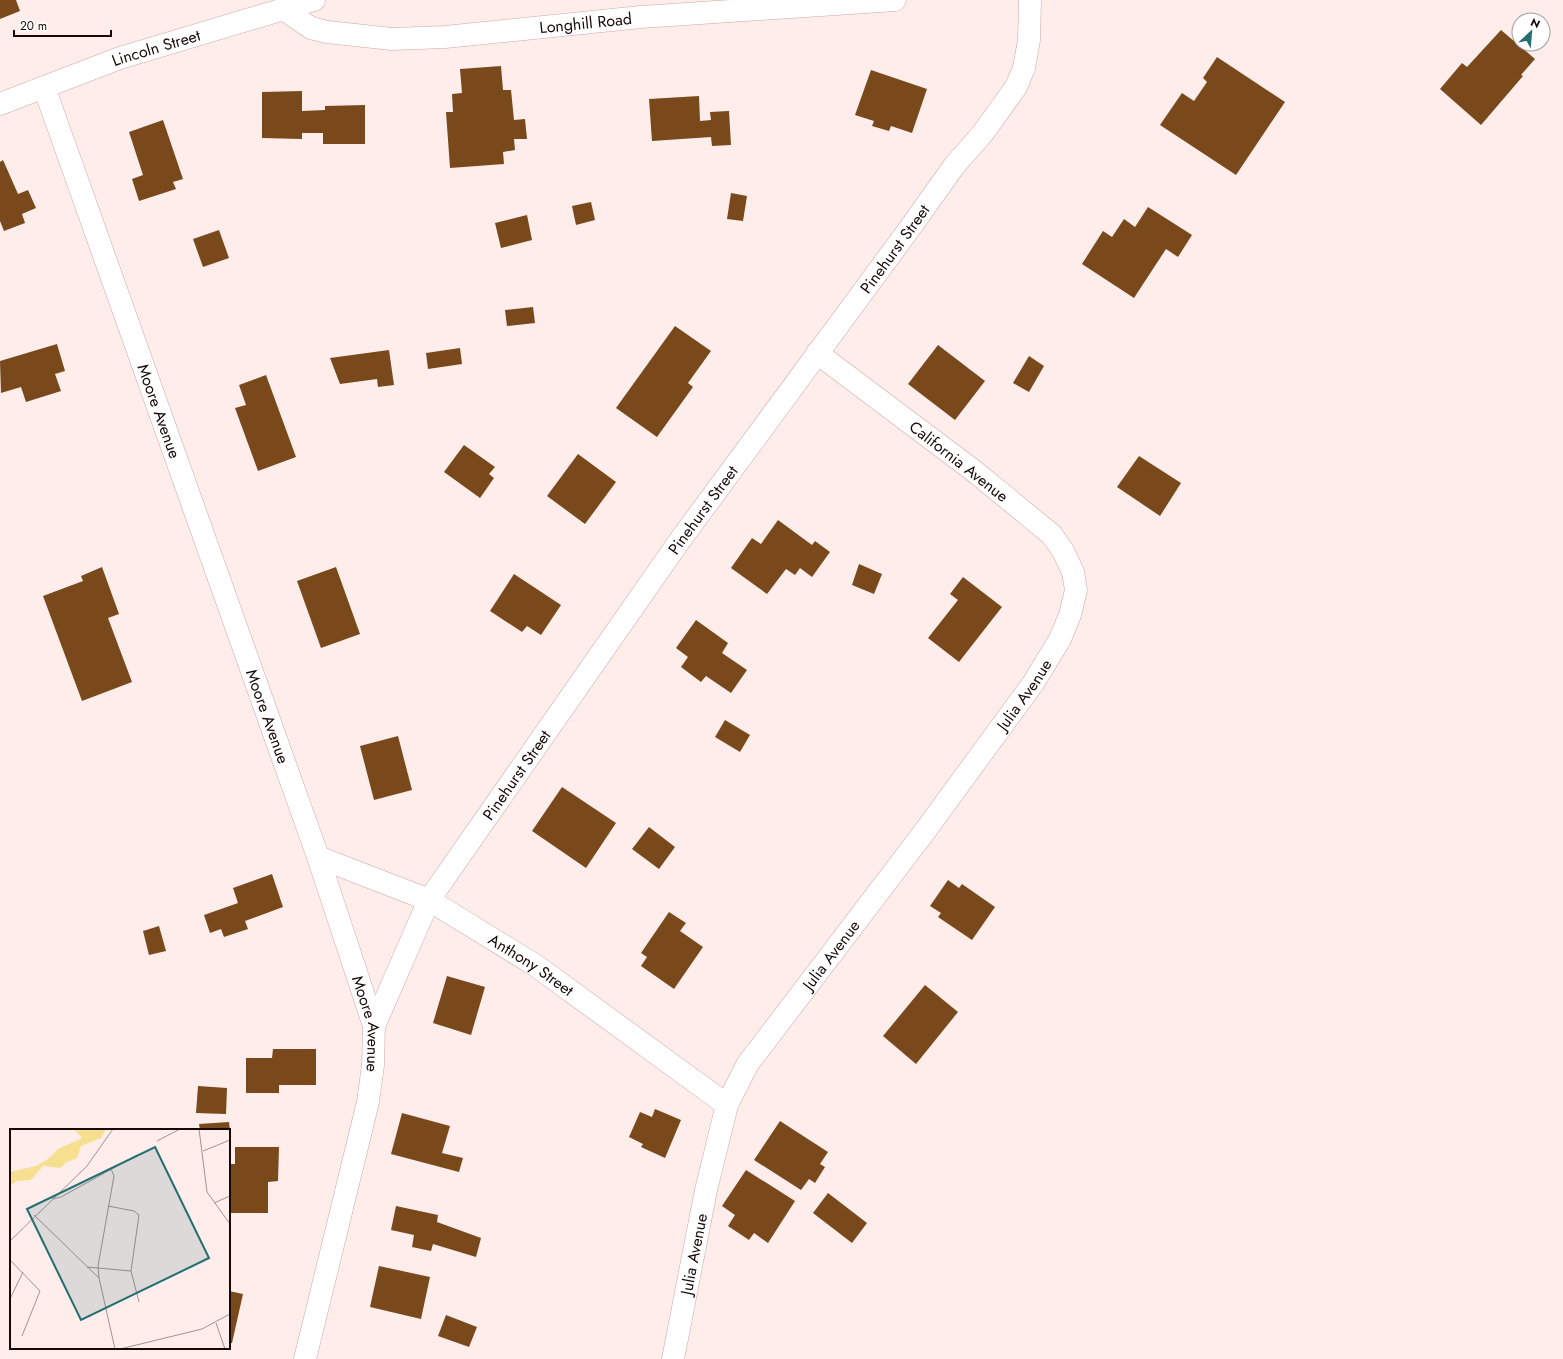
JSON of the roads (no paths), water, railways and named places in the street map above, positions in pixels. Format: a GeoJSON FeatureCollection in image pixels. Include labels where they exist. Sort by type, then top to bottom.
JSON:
{"type":"FeatureCollection","features":[{"type":"Feature","properties":{"kind":"street","name":"Lincoln Street"},"geometry":{"type":"LineString","coordinates":[[0,104],[120,58],[314,0]]}},
{"type":"Feature","properties":{"kind":"street","name":"Longhill Road"},"geometry":{"type":"LineString","coordinates":[[283,9],[311,28],[326,32],[392,39],[445,37],[641,18],[895,0]]}},
{"type":"Feature","properties":{"kind":"street","name":"Pinehurst Street"},"geometry":{"type":"LineString","coordinates":[[374,1026],[429,900],[678,543],[954,166],[983,133],[1016,87],[1024,68],[1029,40],[1032,0]]}},
{"type":"Feature","properties":{"kind":"street","name":"Moore Avenue"},"geometry":{"type":"LineString","coordinates":[[44,87],[318,857],[374,1026],[373,1065],[368,1102],[305,1359]]}},
{"type":"Feature","properties":{"kind":"street","name":"California Avenue"},"geometry":{"type":"LineString","coordinates":[[817,353],[974,471],[1052,535],[1063,551],[1070,565],[1076,590]]}},
{"type":"Feature","properties":{"kind":"street","name":"Julia Avenue"},"geometry":{"type":"LineString","coordinates":[[673,1359],[706,1190],[727,1106],[747,1065],[925,831],[1034,682],[1060,639],[1070,615],[1076,590]]}},
{"type":"Feature","properties":{"kind":"street","name":"Anthony Street"},"geometry":{"type":"LineString","coordinates":[[318,857],[429,900],[535,965],[727,1106]]}}]}
